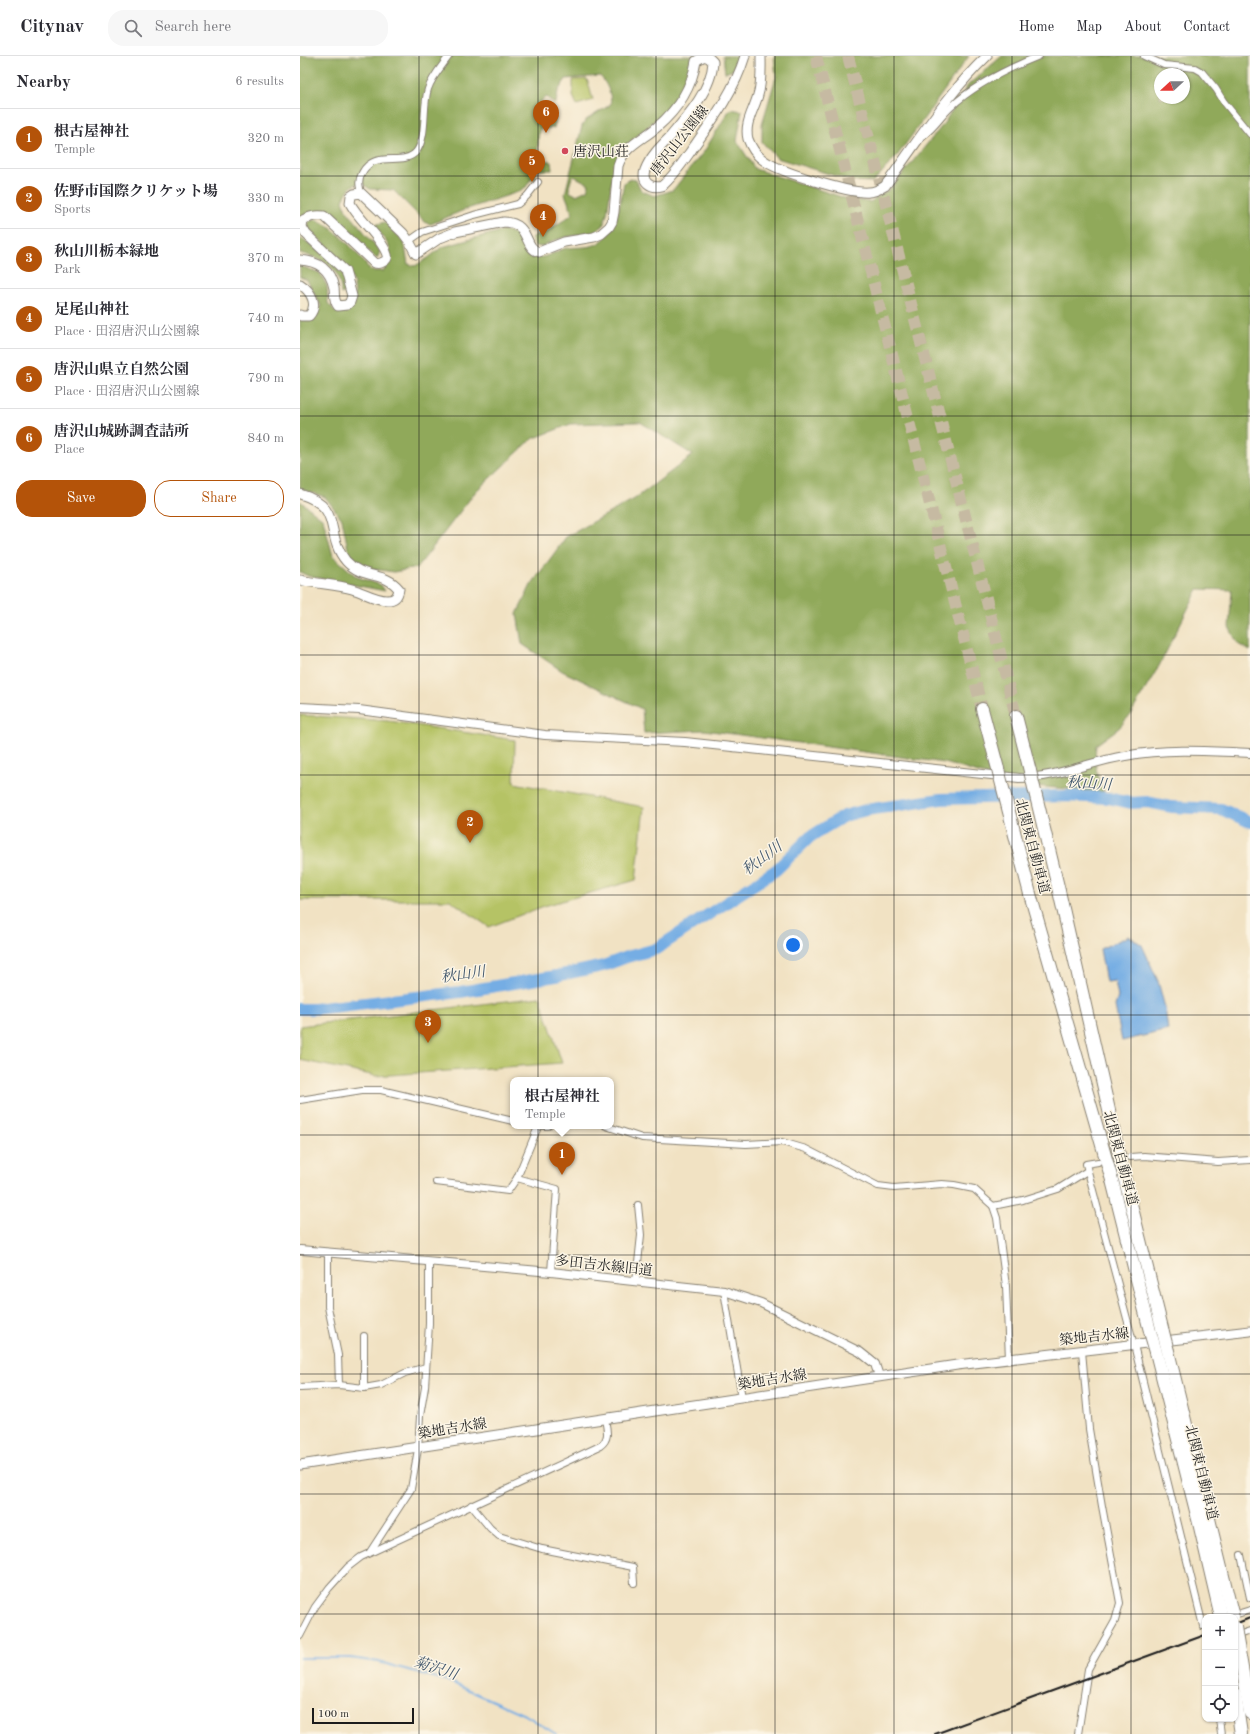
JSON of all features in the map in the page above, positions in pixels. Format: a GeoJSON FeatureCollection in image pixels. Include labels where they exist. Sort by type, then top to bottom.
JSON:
{"type":"FeatureCollection","features":[{"type":"Feature","properties":{"kind":"highway","name":"北関東自動車道"},"geometry":{"type":"LineString","coordinates":[[982,709],[1030,894],[1162,1351],[1200,1527],[1228,1614]]}},
{"type":"Feature","properties":{"kind":"highway","name":"北関東自動車道"},"geometry":{"type":"LineString","coordinates":[[1016,716],[1059,890],[1124,1176],[1157,1333]]}},
{"type":"Feature","properties":{"kind":"highway"},"geometry":{"type":"LineString","coordinates":[[1238,1649],[1250,1713]]}},
{"type":"Feature","properties":{"kind":"highway"},"geometry":{"type":"LineString","coordinates":[[1238,1714],[1241,1734]]}},
{"type":"Feature","properties":{"kind":"main road","name":"唐沢山公園線"},"geometry":{"type":"LineString","coordinates":[[409,241],[414,252],[417,254],[440,238],[455,232],[489,224],[511,222],[521,229],[533,249],[539,252],[564,242],[594,237],[602,234],[612,222],[620,159],[628,148],[657,127],[673,111],[690,85],[694,75],[696,61],[704,56],[709,58],[713,62],[713,69],[696,104],[685,119],[652,156],[644,174],[645,182],[650,186],[656,188],[662,186],[690,152],[717,114],[731,90],[744,56]]}},
{"type":"Feature","properties":{"kind":"main road"},"geometry":{"type":"LineString","coordinates":[[761,56],[761,81],[758,96],[749,118],[748,138],[751,146],[763,161],[805,178],[855,192],[877,191],[886,186],[919,138],[967,75],[987,56]]}},
{"type":"Feature","properties":{"kind":"main road"},"geometry":{"type":"LineString","coordinates":[[300,260],[316,263],[329,273],[334,288],[335,302],[338,306],[347,305],[350,302],[350,287],[345,271],[306,234],[302,227],[303,220],[318,215],[324,216],[374,263],[377,264],[385,262],[387,254],[350,203],[354,194],[360,193],[409,241]]}},
{"type":"Feature","properties":{"kind":"main road"},"geometry":{"type":"LineString","coordinates":[[300,284],[309,292],[314,304],[313,311],[309,316],[300,315]]}},
{"type":"Feature","properties":{"kind":"main road"},"geometry":{"type":"LineString","coordinates":[[300,494],[310,497],[325,507],[329,513],[342,555],[354,569],[362,573],[386,579],[394,583],[399,589],[398,595],[394,599],[381,600],[352,589],[300,580]]}},
{"type":"Feature","properties":{"kind":"main road","name":"築地吉水線"},"geometry":{"type":"LineString","coordinates":[[300,1465],[879,1376],[957,1365],[1250,1331]]}},
{"type":"Feature","properties":{"kind":"street"},"geometry":{"type":"LineString","coordinates":[[360,193],[358,181],[365,168],[370,163],[380,159],[407,157],[414,154],[417,150],[421,141],[427,90],[432,80],[449,56]]}},
{"type":"Feature","properties":{"kind":"street"},"geometry":{"type":"LineString","coordinates":[[919,138],[933,129],[951,107],[965,95],[996,76],[1039,56]]}},
{"type":"Feature","properties":{"kind":"street"},"geometry":{"type":"LineString","coordinates":[[1144,56],[1164,65],[1195,68],[1202,72],[1250,134]]}},
{"type":"Feature","properties":{"kind":"street"},"geometry":{"type":"LineString","coordinates":[[409,241],[422,232],[474,215],[518,204],[527,196],[538,182]]}},
{"type":"Feature","properties":{"kind":"street"},"geometry":{"type":"LineString","coordinates":[[300,707],[366,711],[545,735],[685,742],[1019,778],[1049,776],[1105,760],[1142,753],[1192,751],[1250,753]]}},
{"type":"Feature","properties":{"kind":"street"},"geometry":{"type":"LineString","coordinates":[[300,1100],[362,1090],[381,1090],[510,1120]]}},
{"type":"Feature","properties":{"kind":"street"},"geometry":{"type":"LineString","coordinates":[[436,1182],[508,1191],[517,1178],[536,1129]]}},
{"type":"Feature","properties":{"kind":"street"},"geometry":{"type":"LineString","coordinates":[[614,1129],[642,1138],[746,1144],[782,1142],[806,1149],[878,1186],[894,1188],[928,1185],[954,1185],[974,1190],[993,1206],[1000,1238],[1006,1286],[1009,1359]]}},
{"type":"Feature","properties":{"kind":"street"},"geometry":{"type":"LineString","coordinates":[[1130,1157],[1144,1156],[1218,1162],[1250,1160]]}},
{"type":"Feature","properties":{"kind":"street"},"geometry":{"type":"LineString","coordinates":[[1098,1162],[1086,1164],[1087,1171],[1134,1345],[1202,1622]]}},
{"type":"Feature","properties":{"kind":"street"},"geometry":{"type":"LineString","coordinates":[[993,1206],[1023,1200],[1058,1189],[1087,1171]]}},
{"type":"Feature","properties":{"kind":"street"},"geometry":{"type":"LineString","coordinates":[[517,1178],[557,1190],[550,1272]]}},
{"type":"Feature","properties":{"kind":"street"},"geometry":{"type":"LineString","coordinates":[[636,1281],[641,1235],[638,1205]]}},
{"type":"Feature","properties":{"kind":"street","name":"多田吉水線旧道"},"geometry":{"type":"LineString","coordinates":[[300,1250],[550,1272],[724,1292],[761,1303],[860,1352],[875,1364],[879,1376]]}},
{"type":"Feature","properties":{"kind":"street"},"geometry":{"type":"LineString","coordinates":[[328,1253],[328,1308],[338,1355],[339,1385]]}},
{"type":"Feature","properties":{"kind":"street"},"geometry":{"type":"LineString","coordinates":[[369,1553],[411,1489],[419,1447],[426,1367],[429,1324],[429,1261]]}},
{"type":"Feature","properties":{"kind":"street"},"geometry":{"type":"LineString","coordinates":[[724,1292],[742,1398]]}},
{"type":"Feature","properties":{"kind":"street"},"geometry":{"type":"LineString","coordinates":[[364,1336],[364,1388]]}},
{"type":"Feature","properties":{"kind":"street"},"geometry":{"type":"LineString","coordinates":[[1078,1734],[1088,1669],[1115,1621],[1120,1603],[1089,1429],[1082,1351]]}},
{"type":"Feature","properties":{"kind":"street"},"geometry":{"type":"LineString","coordinates":[[300,1387],[339,1385],[364,1388],[381,1385],[405,1373],[426,1367]]}},
{"type":"Feature","properties":{"kind":"street"},"geometry":{"type":"LineString","coordinates":[[300,1636],[315,1607],[336,1579],[348,1567],[369,1553],[600,1446],[605,1443],[608,1433],[605,1419]]}},
{"type":"Feature","properties":{"kind":"street"},"geometry":{"type":"LineString","coordinates":[[471,1505],[490,1528],[499,1536],[542,1549],[633,1567],[634,1583]]}},
{"type":"Feature","properties":{"kind":"street"},"geometry":{"type":"LineString","coordinates":[[1241,1555],[1250,1598]]}},
{"type":"Feature","properties":{"kind":"street"},"geometry":{"type":"LineString","coordinates":[[1236,1614],[1250,1610]]}},
{"type":"Feature","properties":{"kind":"street"},"geometry":{"type":"LineString","coordinates":[[1238,1637],[1250,1631]]}},
{"type":"Feature","properties":{"kind":"street"},"geometry":{"type":"LineString","coordinates":[[1219,1722],[1221,1734]]}},
{"type":"Feature","properties":{"kind":"green space"},"geometry":{"type":"Polygon","coordinates":[[[300,56],[696,56],[678,94],[660,116],[621,150],[614,165],[607,214],[603,226],[593,233],[566,237],[542,247],[535,246],[532,238],[535,235],[547,232],[571,215],[572,212],[565,194],[582,126],[586,120],[610,105],[611,101],[605,82],[600,76],[566,79],[558,91],[556,103],[553,103],[547,97],[541,101],[538,108],[539,123],[556,118],[554,128],[541,128],[539,130],[537,158],[538,160],[551,161],[552,170],[536,170],[535,179],[531,179],[526,187],[518,192],[464,210],[431,224],[426,223],[393,190],[370,189],[361,183],[352,187],[348,191],[343,201],[346,210],[380,251],[377,259],[332,216],[320,212],[311,212],[300,218],[300,56]],[[574,176],[572,177],[569,187],[570,192],[576,195],[587,190],[589,184],[574,176]]]}},
{"type":"Feature","properties":{"kind":"green space"},"geometry":{"type":"Polygon","coordinates":[[[723,56],[739,56],[733,70],[725,73],[723,56]]]}},
{"type":"Feature","properties":{"kind":"green space"},"geometry":{"type":"Polygon","coordinates":[[[774,56],[969,56],[897,156],[873,182],[852,181],[777,158],[762,142],[762,124],[776,77],[774,56]]]}},
{"type":"Feature","properties":{"kind":"green space"},"geometry":{"type":"Polygon","coordinates":[[[1002,56],[1250,56],[1250,651],[1238,644],[1229,627],[1232,590],[1198,589],[1159,666],[1130,715],[1119,728],[1096,745],[1096,769],[1104,792],[1034,786],[1009,782],[945,763],[704,730],[644,733],[642,709],[562,671],[522,644],[517,614],[531,585],[566,537],[636,498],[693,455],[640,422],[571,424],[532,439],[476,491],[417,568],[394,572],[367,568],[349,554],[342,519],[325,497],[300,489],[300,320],[311,318],[321,306],[307,280],[300,277],[300,266],[320,273],[327,286],[328,303],[337,313],[348,310],[351,306],[354,300],[355,288],[347,269],[333,252],[309,230],[308,222],[315,219],[331,228],[353,249],[371,271],[383,271],[390,257],[387,242],[374,225],[385,222],[404,241],[408,264],[415,266],[442,247],[505,230],[520,236],[525,249],[531,257],[540,258],[567,248],[593,246],[604,239],[609,233],[616,217],[624,183],[630,179],[636,180],[641,190],[654,196],[673,190],[705,150],[730,109],[742,111],[737,141],[755,169],[848,199],[870,202],[890,189],[942,126],[968,85],[1002,56]]]}},
{"type":"Feature","properties":{"kind":"green space"},"geometry":{"type":"Polygon","coordinates":[[[587,79],[593,100],[577,105],[573,96],[573,80],[587,79]]]}},
{"type":"Feature","properties":{"kind":"green space"},"geometry":{"type":"Polygon","coordinates":[[[300,237],[320,251],[344,275],[347,291],[341,294],[338,277],[330,266],[317,258],[300,253],[300,237]]]}},
{"type":"Feature","properties":{"kind":"green space"},"geometry":{"type":"Polygon","coordinates":[[[300,501],[323,519],[333,556],[357,577],[381,585],[385,591],[308,576],[300,572],[300,501]]]}},
{"type":"Feature","properties":{"kind":"green space"},"geometry":{"type":"Polygon","coordinates":[[[300,715],[389,721],[515,740],[514,783],[644,807],[636,880],[544,906],[489,927],[450,900],[300,900],[300,715]]]}},
{"type":"Feature","properties":{"kind":"green space"},"geometry":{"type":"Polygon","coordinates":[[[540,997],[562,1063],[376,1076],[300,1060],[300,1026],[540,997]]]}},
{"type":"Feature","properties":{"kind":"water"},"geometry":{"type":"Polygon","coordinates":[[[1129,936],[1142,945],[1158,981],[1165,1008],[1168,1030],[1122,1041],[1115,1006],[1118,997],[1115,981],[1106,982],[1100,949],[1129,936]]]}},
{"type":"Feature","properties":{"kind":"waterway","name":"秋山川"},"geometry":{"type":"LineString","coordinates":[[300,1009],[314,1009],[460,992],[556,976],[603,966],[627,957],[656,949],[776,870],[810,837],[844,816],[866,810],[941,799],[1066,796],[1108,798],[1131,803],[1147,802],[1171,807],[1221,809],[1250,822]]}},
{"type":"Feature","properties":{"kind":"waterway","name":"菊沢川"},"geometry":{"type":"LineString","coordinates":[[300,1658],[350,1658],[379,1662],[448,1681],[527,1716],[556,1734]]}},
{"type":"Feature","properties":{"kind":"tunnel"},"geometry":{"type":"LineString","coordinates":[[816,56],[982,709]]}},
{"type":"Feature","properties":{"kind":"tunnel"},"geometry":{"type":"LineString","coordinates":[[848,56],[1016,716]]}},
{"type":"Feature","properties":{"kind":"railway"},"geometry":{"type":"LineString","coordinates":[[1238,1623],[1250,1618]]}},
{"type":"Feature","properties":{"kind":"railway"},"geometry":{"type":"LineString","coordinates":[[935,1734],[1202,1636]]}},
{"type":"Feature","properties":{"kind":"place","name":"唐沢山城跡調査詰所"},"geometry":{"type":"Point","coordinates":[546,133]}},
{"type":"Feature","properties":{"kind":"place","name":"唐沢山荘"},"geometry":{"type":"Point","coordinates":[565,151]}},
{"type":"Feature","properties":{"kind":"place","name":"唐沢山県立自然公園"},"geometry":{"type":"Point","coordinates":[532,182]}},
{"type":"Feature","properties":{"kind":"place","name":"足尾山神社"},"geometry":{"type":"Point","coordinates":[543,237]}},
{"type":"Feature","properties":{"kind":"place","name":"佐野市国際クリケット場"},"geometry":{"type":"Point","coordinates":[470,843]}},
{"type":"Feature","properties":{"kind":"place","name":"秋山川栃本緑地"},"geometry":{"type":"Point","coordinates":[428,1043]}},
{"type":"Feature","properties":{"kind":"place","name":"根古屋神社"},"geometry":{"type":"Point","coordinates":[562,1175]}}]}
